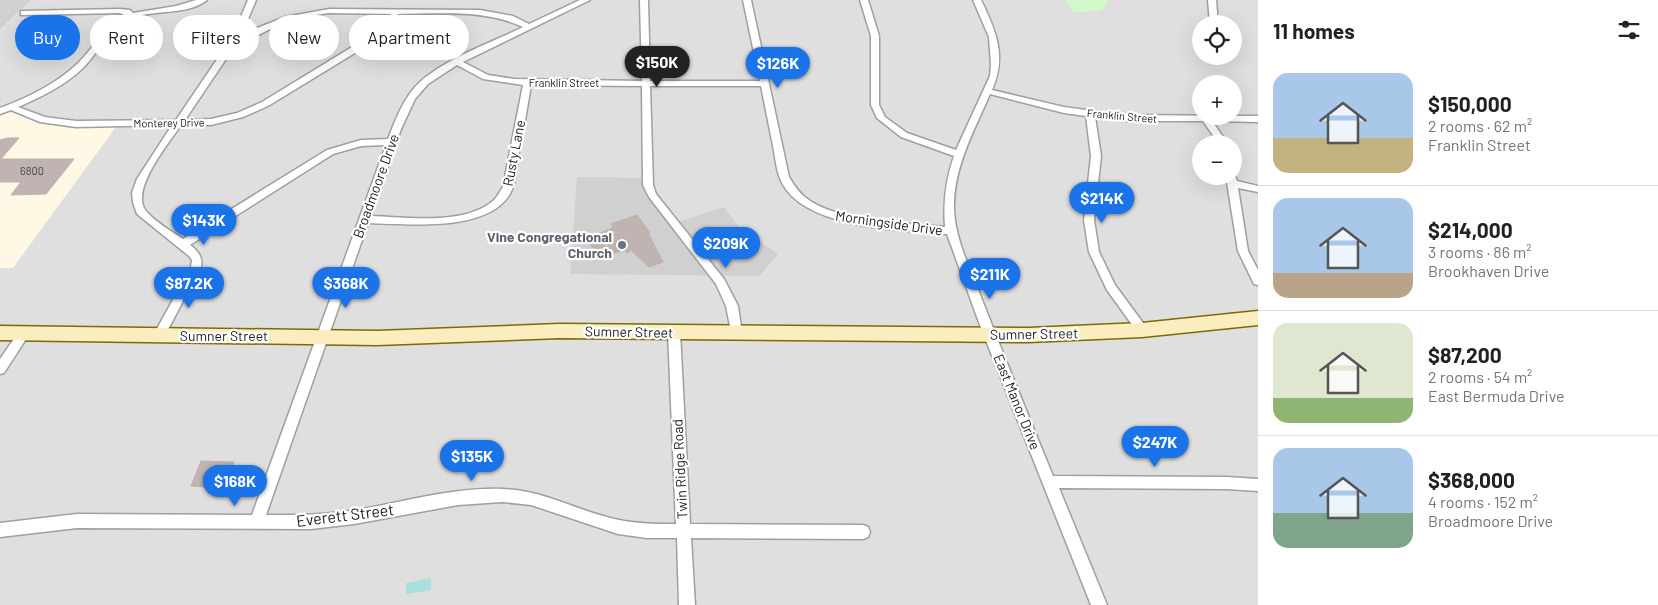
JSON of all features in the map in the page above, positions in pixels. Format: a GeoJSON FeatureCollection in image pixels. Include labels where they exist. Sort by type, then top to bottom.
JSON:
{"type":"FeatureCollection","features":[{"type":"Feature","properties":{"kind":"street"},"geometry":{"type":"LineString","coordinates":[[137,15],[174,9],[203,0]]}},
{"type":"Feature","properties":{"kind":"street"},"geometry":{"type":"LineString","coordinates":[[246,15],[252,0]]}},
{"type":"Feature","properties":{"kind":"street","name":"Broadmoore Drive"},"geometry":{"type":"LineString","coordinates":[[256,522],[406,104],[417,89],[436,73],[586,0]]}},
{"type":"Feature","properties":{"kind":"street"},"geometry":{"type":"LineString","coordinates":[[644,0],[648,186],[652,195],[720,282],[732,306],[736,333]]}},
{"type":"Feature","properties":{"kind":"street","name":"Morningside Drive"},"geometry":{"type":"LineString","coordinates":[[747,0],[784,177],[793,192],[824,213],[845,219],[951,231]]}},
{"type":"Feature","properties":{"kind":"street"},"geometry":{"type":"LineString","coordinates":[[864,0],[875,36],[875,105],[881,118],[904,135],[960,154]]}},
{"type":"Feature","properties":{"kind":"street","name":"East Manor Drive"},"geometry":{"type":"LineString","coordinates":[[977,0],[992,30],[997,52],[994,76],[950,181],[948,196],[951,231],[1099,605]]}},
{"type":"Feature","properties":{"kind":"street"},"geometry":{"type":"LineString","coordinates":[[1212,0],[1213,15]]}},
{"type":"Feature","properties":{"kind":"street"},"geometry":{"type":"LineString","coordinates":[[24,13],[120,11],[127,12],[130,15]]}},
{"type":"Feature","properties":{"kind":"street"},"geometry":{"type":"LineString","coordinates":[[259,30],[282,20],[315,12],[396,11],[488,13],[510,18],[529,27]]}},
{"type":"Feature","properties":{"kind":"street","name":"Monterey Drive"},"geometry":{"type":"LineString","coordinates":[[11,107],[32,116],[59,122],[176,124],[226,119],[265,104],[373,38],[387,27],[396,11]]}},
{"type":"Feature","properties":{"kind":"street"},"geometry":{"type":"LineString","coordinates":[[0,111],[33,97],[67,76],[90,55]]}},
{"type":"Feature","properties":{"kind":"street"},"geometry":{"type":"LineString","coordinates":[[159,336],[196,267],[196,256],[146,218],[141,212],[136,196],[140,180],[219,60]]}},
{"type":"Feature","properties":{"kind":"street","name":"Franklin Street"},"geometry":{"type":"LineString","coordinates":[[457,62],[486,77],[527,83],[765,84]]}},
{"type":"Feature","properties":{"kind":"street","name":"Rusty Lane"},"geometry":{"type":"LineString","coordinates":[[364,219],[461,219],[485,211],[499,201],[508,188],[527,83]]}},
{"type":"Feature","properties":{"kind":"street","name":"Franklin Street"},"geometry":{"type":"LineString","coordinates":[[988,91],[1042,106],[1090,115],[1147,120],[1192,120]]}},
{"type":"Feature","properties":{"kind":"street"},"geometry":{"type":"LineString","coordinates":[[1090,115],[1096,156],[1089,220],[1092,244],[1101,269],[1111,287],[1142,330]]}},
{"type":"Feature","properties":{"kind":"street","name":"Franklin Street"},"geometry":{"type":"LineString","coordinates":[[1242,120],[1258,120]]}},
{"type":"Feature","properties":{"kind":"street"},"geometry":{"type":"LineString","coordinates":[[182,245],[325,155],[361,143],[392,142]]}},
{"type":"Feature","properties":{"kind":"street"},"geometry":{"type":"LineString","coordinates":[[1242,183],[1258,189]]}},
{"type":"Feature","properties":{"kind":"street"},"geometry":{"type":"LineString","coordinates":[[1233,185],[1243,252],[1258,281]]}},
{"type":"Feature","properties":{"kind":"street","name":"Sumner Street"},"geometry":{"type":"LineString","coordinates":[[0,333],[322,337],[439,337],[559,331],[991,335],[1142,330],[1258,318]]}},
{"type":"Feature","properties":{"kind":"street","name":"Twin Ridge Road"},"geometry":{"type":"LineString","coordinates":[[674,332],[687,605]]}},
{"type":"Feature","properties":{"kind":"street"},"geometry":{"type":"LineString","coordinates":[[0,369],[24,333]]}},
{"type":"Feature","properties":{"kind":"street"},"geometry":{"type":"LineString","coordinates":[[1050,482],[1227,483],[1258,485]]}},
{"type":"Feature","properties":{"kind":"street","name":"Everett Street"},"geometry":{"type":"LineString","coordinates":[[0,530],[77,521],[311,522],[354,517],[458,498],[502,495],[531,498],[555,504],[618,527],[647,531],[863,532]]}},
{"type":"Feature","properties":{"kind":"shaded area"},"geometry":{"type":"Polygon","coordinates":[[[0,0],[31,0],[0,29],[0,0]]]}},
{"type":"Feature","properties":{"kind":"shaded area"},"geometry":{"type":"Polygon","coordinates":[[[31,0],[1065,0],[1074,12],[1100,10],[1104,8],[1108,0],[1258,0],[1258,605],[0,605],[0,268],[13,268],[76,124],[0,111],[0,29],[31,0]],[[724,207],[570,273],[778,254],[739,227],[724,207]]]}},
{"type":"Feature","properties":{"kind":"shaded area"},"geometry":{"type":"Polygon","coordinates":[[[11,107],[43,120],[118,124],[13,268],[0,268],[0,111],[11,107]]]}},
{"type":"Feature","properties":{"kind":"shaded area","name":"Vine Congregational Church"},"geometry":{"type":"Polygon","coordinates":[[[577,177],[647,178],[648,186],[675,223],[724,207],[739,227],[778,254],[759,276],[570,274],[577,177]]]}},
{"type":"Feature","properties":{"kind":"green space"},"geometry":{"type":"Polygon","coordinates":[[[1065,0],[1108,0],[1104,8],[1095,11],[1074,12],[1065,0]]]}},
{"type":"Feature","properties":{"kind":"water"},"geometry":{"type":"Polygon","coordinates":[[[431,578],[431,590],[406,594],[406,583],[431,578]]]}},
{"type":"Feature","properties":{"kind":"building"},"geometry":{"type":"Polygon","coordinates":[[[19,138],[1,159],[74,159],[46,194],[11,195],[21,182],[0,182],[0,140],[19,138]]]}},
{"type":"Feature","properties":{"kind":"building","name":"Vine Congregational Church"},"geometry":{"type":"Polygon","coordinates":[[[637,215],[650,233],[648,233],[663,262],[649,267],[631,250],[628,253],[623,250],[600,259],[587,240],[591,239],[589,237],[613,228],[611,224],[637,215]]]}},
{"type":"Feature","properties":{"kind":"building"},"geometry":{"type":"Polygon","coordinates":[[[201,461],[234,462],[227,479],[209,479],[206,487],[191,486],[201,461]]]}},
{"type":"Feature","properties":{"kind":"place","name":"Vine Congregational Church"},"geometry":{"type":"Point","coordinates":[622,245]}}]}
